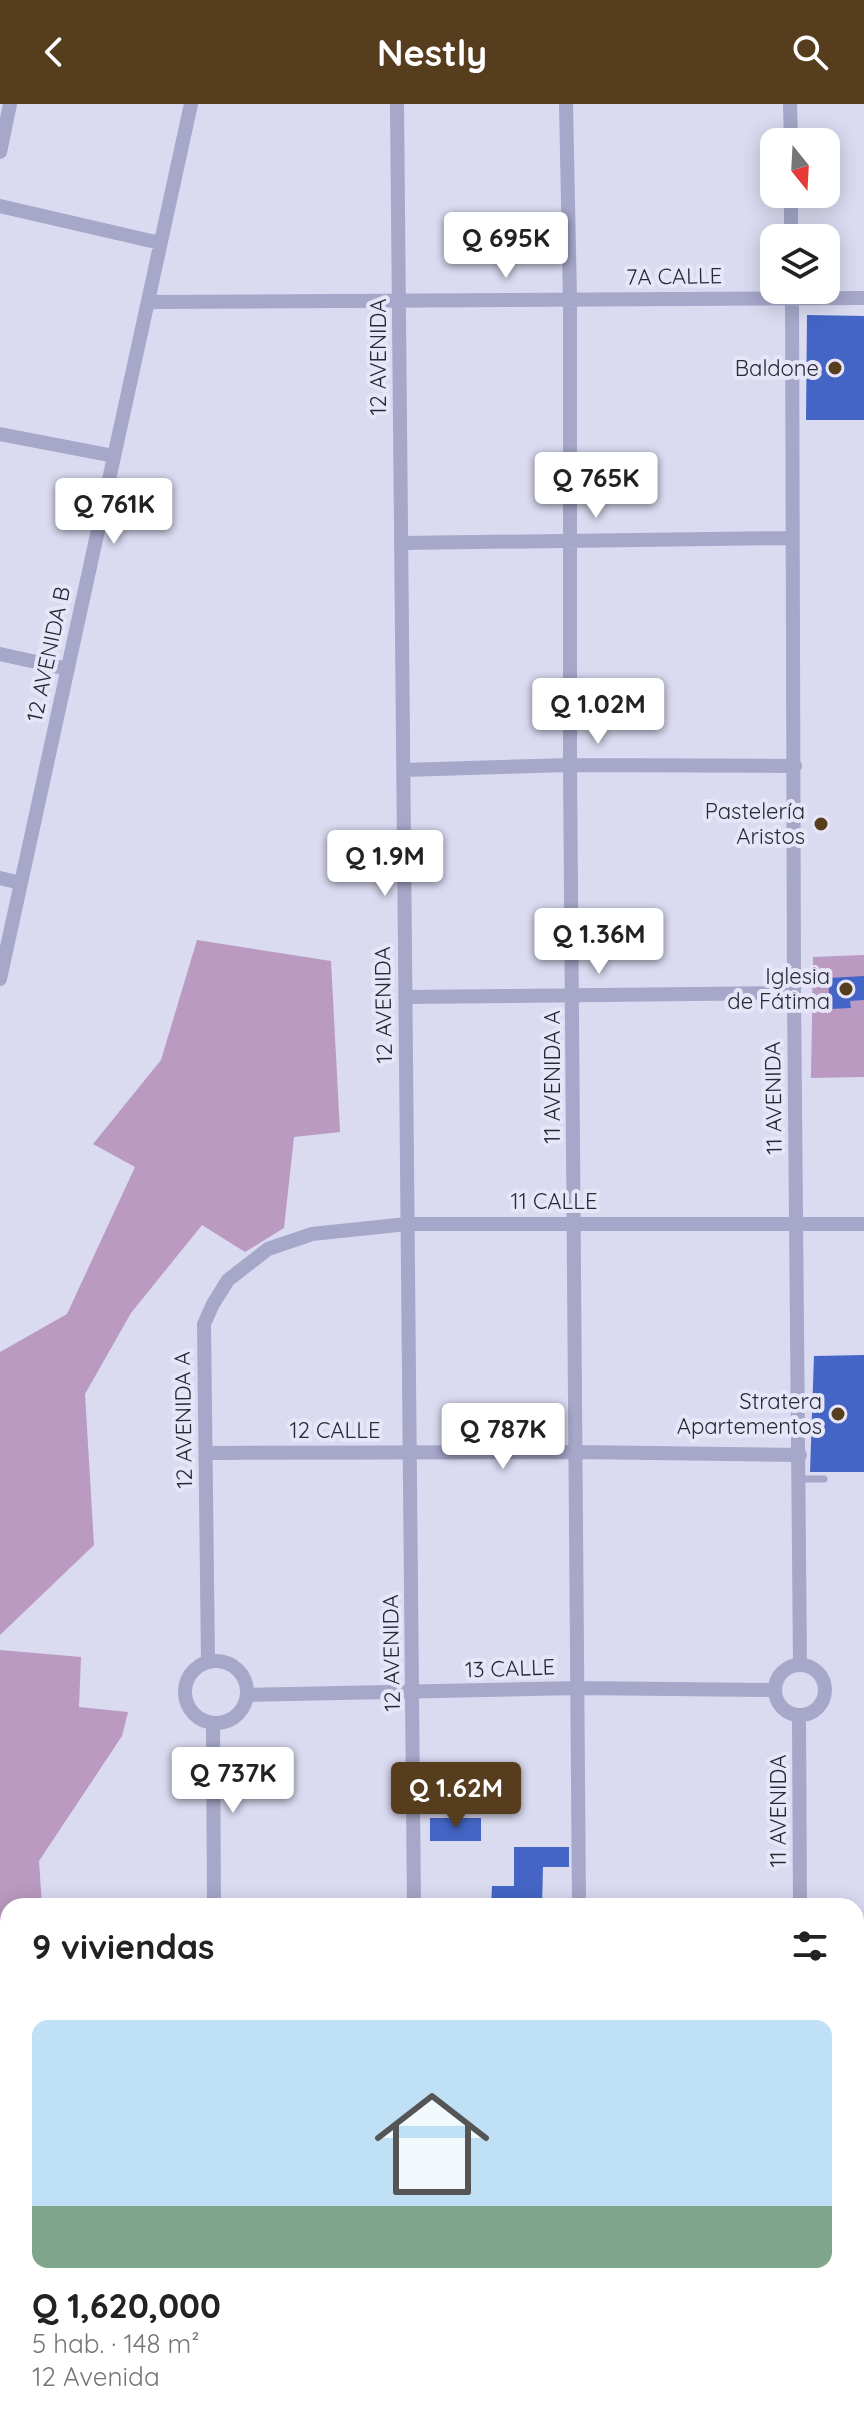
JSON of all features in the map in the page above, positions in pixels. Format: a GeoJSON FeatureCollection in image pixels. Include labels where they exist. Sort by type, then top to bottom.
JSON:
{"type":"FeatureCollection","features":[{"type":"Feature","properties":{"kind":"street"},"geometry":{"type":"LineString","coordinates":[[0,152],[10,104]]}},
{"type":"Feature","properties":{"kind":"street","name":"12 AVENIDA B"},"geometry":{"type":"LineString","coordinates":[[0,979],[191,104]]}},
{"type":"Feature","properties":{"kind":"street","name":"12 AVENIDA"},"geometry":{"type":"LineString","coordinates":[[397,104],[414,1898]]}},
{"type":"Feature","properties":{"kind":"street","name":"11 AVENIDA A"},"geometry":{"type":"LineString","coordinates":[[566,104],[570,300],[570,765],[579,1898]]}},
{"type":"Feature","properties":{"kind":"street"},"geometry":{"type":"LineString","coordinates":[[790,104],[791,128]]}},
{"type":"Feature","properties":{"kind":"street"},"geometry":{"type":"LineString","coordinates":[[0,206],[160,243]]}},
{"type":"Feature","properties":{"kind":"street","name":"7A CALLE"},"geometry":{"type":"LineString","coordinates":[[148,302],[570,300],[760,295]]}},
{"type":"Feature","properties":{"kind":"street","name":"7A CALLE"},"geometry":{"type":"LineString","coordinates":[[840,297],[864,298]]}},
{"type":"Feature","properties":{"kind":"street","name":"11 AVENIDA"},"geometry":{"type":"LineString","coordinates":[[792,304],[800,1665]]}},
{"type":"Feature","properties":{"kind":"street"},"geometry":{"type":"LineString","coordinates":[[0,434],[114,456]]}},
{"type":"Feature","properties":{"kind":"street"},"geometry":{"type":"LineString","coordinates":[[401,543],[791,538]]}},
{"type":"Feature","properties":{"kind":"street"},"geometry":{"type":"LineString","coordinates":[[0,654],[68,669]]}},
{"type":"Feature","properties":{"kind":"street"},"geometry":{"type":"LineString","coordinates":[[403,770],[570,765],[795,766]]}},
{"type":"Feature","properties":{"kind":"street"},"geometry":{"type":"LineString","coordinates":[[0,878],[21,883]]}},
{"type":"Feature","properties":{"kind":"street"},"geometry":{"type":"LineString","coordinates":[[405,997],[794,993]]}},
{"type":"Feature","properties":{"kind":"street","name":"11 CALLE"},"geometry":{"type":"LineString","coordinates":[[312,1234],[407,1224],[864,1224]]}},
{"type":"Feature","properties":{"kind":"street","name":"12 AVENIDA A"},"geometry":{"type":"LineString","coordinates":[[208,1662],[204,1324],[228,1280],[268,1249],[312,1234]]}},
{"type":"Feature","properties":{"kind":"street","name":"12 CALLE"},"geometry":{"type":"LineString","coordinates":[[206,1453],[800,1455]]}},
{"type":"Feature","properties":{"kind":"street"},"geometry":{"type":"LineString","coordinates":[[218,1661],[236,1668],[247,1685],[247,1695],[235,1717],[213,1723],[203,1721],[189,1709],[184,1690],[191,1672],[208,1662],[218,1661]]}},
{"type":"Feature","properties":{"kind":"street"},"geometry":{"type":"LineString","coordinates":[[800,1665],[815,1669],[824,1682],[825,1690],[820,1705],[807,1714],[799,1715],[779,1704],[775,1690],[785,1669],[800,1665]]}},
{"type":"Feature","properties":{"kind":"street","name":"13 CALLE"},"geometry":{"type":"LineString","coordinates":[[247,1695],[577,1688],[775,1690]]}},
{"type":"Feature","properties":{"kind":"street","name":"11 AVENIDA"},"geometry":{"type":"LineString","coordinates":[[799,1715],[800,1898]]}},
{"type":"Feature","properties":{"kind":"street"},"geometry":{"type":"LineString","coordinates":[[213,1723],[214,1898]]}},
{"type":"Feature","properties":{"kind":"lane"},"geometry":{"type":"LineString","coordinates":[[800,1479],[824,1479]]}},
{"type":"Feature","properties":{"kind":"shaded area"},"geometry":{"type":"Polygon","coordinates":[[[197,940],[331,961],[340,1132],[294,1137],[284,1228],[245,1252],[202,1225],[131,1313],[85,1394],[94,1545],[0,1635],[0,1352],[67,1314],[135,1167],[93,1144],[161,1060],[197,940]]]}},
{"type":"Feature","properties":{"kind":"shaded area"},"geometry":{"type":"Polygon","coordinates":[[[864,955],[864,1077],[811,1078],[813,957],[864,955]]]}},
{"type":"Feature","properties":{"kind":"shaded area"},"geometry":{"type":"Polygon","coordinates":[[[0,1650],[81,1657],[79,1707],[128,1712],[122,1736],[39,1861],[41,1898],[0,1898],[0,1650]]]}},
{"type":"Feature","properties":{"kind":"building","name":"Baldone"},"geometry":{"type":"Polygon","coordinates":[[[807,315],[864,316],[864,420],[806,420],[807,315]]]}},
{"type":"Feature","properties":{"kind":"building","name":"Iglesia de Fátima"},"geometry":{"type":"Polygon","coordinates":[[[864,976],[864,1000],[850,1001],[851,1008],[830,1009],[828,978],[864,976]]]}},
{"type":"Feature","properties":{"kind":"building","name":"Stratera Apartementos"},"geometry":{"type":"Polygon","coordinates":[[[864,1355],[864,1472],[810,1472],[814,1356],[864,1355]]]}},
{"type":"Feature","properties":{"kind":"building"},"geometry":{"type":"Polygon","coordinates":[[[430,1818],[481,1818],[481,1841],[430,1841],[430,1818]]]}},
{"type":"Feature","properties":{"kind":"building"},"geometry":{"type":"Polygon","coordinates":[[[514,1847],[569,1847],[569,1867],[543,1867],[542,1898],[491,1898],[492,1886],[514,1886],[514,1847]]]}},
{"type":"Feature","properties":{"kind":"place","name":"Baldone"},"geometry":{"type":"Point","coordinates":[835,368]}},
{"type":"Feature","properties":{"kind":"place","name":"Pastelería Aristos"},"geometry":{"type":"Point","coordinates":[821,824]}},
{"type":"Feature","properties":{"kind":"place","name":"Iglesia de Fátima"},"geometry":{"type":"Point","coordinates":[846,989]}},
{"type":"Feature","properties":{"kind":"place","name":"Stratera Apartementos"},"geometry":{"type":"Point","coordinates":[838,1414]}}]}
